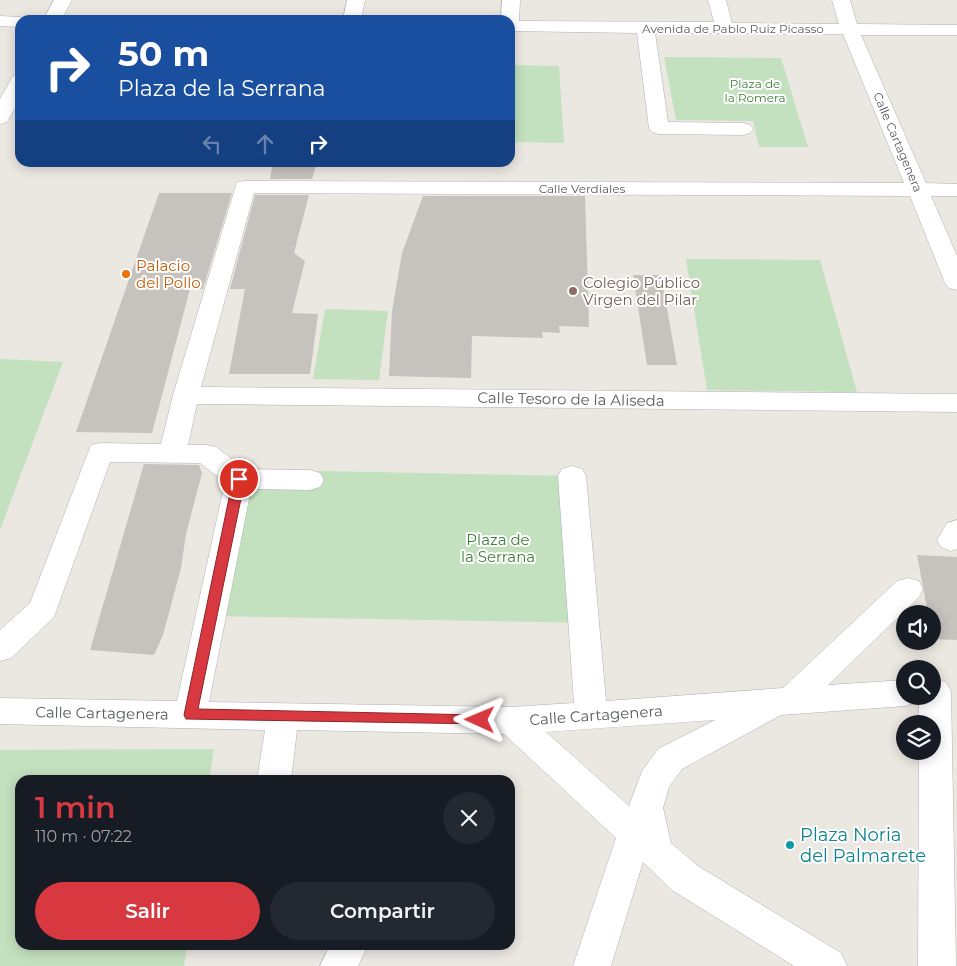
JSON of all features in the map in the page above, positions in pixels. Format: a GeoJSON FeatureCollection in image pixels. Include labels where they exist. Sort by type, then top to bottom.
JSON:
{"type":"FeatureCollection","features":[{"type":"Feature","properties":{"kind":"street"},"geometry":{"type":"LineString","coordinates":[[55,15],[63,0]]}},
{"type":"Feature","properties":{"kind":"street"},"geometry":{"type":"LineString","coordinates":[[353,15],[356,0]]}},
{"type":"Feature","properties":{"kind":"street"},"geometry":{"type":"LineString","coordinates":[[510,15],[511,0]]}},
{"type":"Feature","properties":{"kind":"street"},"geometry":{"type":"LineString","coordinates":[[717,0],[724,28]]}},
{"type":"Feature","properties":{"kind":"street","name":"Calle Cartagenera"},"geometry":{"type":"LineString","coordinates":[[841,0],[850,29],[956,280]]}},
{"type":"Feature","properties":{"kind":"street"},"geometry":{"type":"LineString","coordinates":[[0,21],[15,22]]}},
{"type":"Feature","properties":{"kind":"street","name":"Avenida de Pablo Ruiz Picasso"},"geometry":{"type":"LineString","coordinates":[[515,26],[957,30]]}},
{"type":"Feature","properties":{"kind":"street"},"geometry":{"type":"LineString","coordinates":[[645,27],[659,128],[743,129]]}},
{"type":"Feature","properties":{"kind":"street"},"geometry":{"type":"LineString","coordinates":[[0,118],[15,90]]}},
{"type":"Feature","properties":{"kind":"street","name":"Calle Verdiales"},"geometry":{"type":"LineString","coordinates":[[186,394],[246,187],[957,190]]}},
{"type":"Feature","properties":{"kind":"street"},"geometry":{"type":"LineString","coordinates":[[172,454],[186,394]]}},
{"type":"Feature","properties":{"kind":"street","name":"Calle Tesoro de la Aliseda"},"geometry":{"type":"LineString","coordinates":[[186,394],[957,403]]}},
{"type":"Feature","properties":{"kind":"street"},"geometry":{"type":"LineString","coordinates":[[0,649],[43,609],[100,452],[206,454],[239,479],[310,480]]}},
{"type":"Feature","properties":{"kind":"street"},"geometry":{"type":"LineString","coordinates":[[572,476],[590,715]]}},
{"type":"Feature","properties":{"kind":"street"},"geometry":{"type":"LineString","coordinates":[[190,715],[239,479]]}},
{"type":"Feature","properties":{"kind":"street"},"geometry":{"type":"LineString","coordinates":[[592,966],[645,841],[646,808],[654,781],[670,759],[786,701],[908,589]]}},
{"type":"Feature","properties":{"kind":"street","name":"Calle Cartagenera"},"geometry":{"type":"LineString","coordinates":[[0,711],[512,721],[896,693]]}},
{"type":"Feature","properties":{"kind":"street"},"geometry":{"type":"LineString","coordinates":[[932,705],[937,966]]}},
{"type":"Feature","properties":{"kind":"street"},"geometry":{"type":"LineString","coordinates":[[275,775],[283,717]]}},
{"type":"Feature","properties":{"kind":"street"},"geometry":{"type":"LineString","coordinates":[[512,721],[686,878],[828,966]]}},
{"type":"Feature","properties":{"kind":"street"},"geometry":{"type":"LineString","coordinates":[[339,966],[347,950]]}},
{"type":"Feature","properties":{"kind":"green space","name":"Plaza de la Romera"},"geometry":{"type":"Polygon","coordinates":[[[664,57],[781,58],[808,147],[759,147],[753,121],[676,120],[664,57]]]}},
{"type":"Feature","properties":{"kind":"green space"},"geometry":{"type":"Polygon","coordinates":[[[515,65],[559,66],[564,143],[515,142],[515,65]]]}},
{"type":"Feature","properties":{"kind":"green space"},"geometry":{"type":"Polygon","coordinates":[[[686,259],[820,260],[857,392],[707,390],[686,259]]]}},
{"type":"Feature","properties":{"kind":"green space"},"geometry":{"type":"Polygon","coordinates":[[[325,309],[388,311],[379,380],[313,379],[325,309]]]}},
{"type":"Feature","properties":{"kind":"green space"},"geometry":{"type":"Polygon","coordinates":[[[0,359],[63,362],[0,530],[0,359]]]}},
{"type":"Feature","properties":{"kind":"green space","name":"Plaza de la Serrana"},"geometry":{"type":"Polygon","coordinates":[[[318,471],[572,476],[584,623],[211,616],[239,479],[310,480],[318,471]]]}},
{"type":"Feature","properties":{"kind":"green space"},"geometry":{"type":"Polygon","coordinates":[[[214,749],[210,775],[15,775],[15,950],[186,950],[184,966],[0,966],[0,750],[214,749]]]}},
{"type":"Feature","properties":{"kind":"building"},"geometry":{"type":"Polygon","coordinates":[[[272,167],[316,167],[312,179],[270,179],[272,167]]]}},
{"type":"Feature","properties":{"kind":"building"},"geometry":{"type":"Polygon","coordinates":[[[159,193],[232,193],[203,289],[190,289],[152,433],[76,432],[159,193]]]}},
{"type":"Feature","properties":{"kind":"building"},"geometry":{"type":"Polygon","coordinates":[[[255,195],[309,195],[294,253],[305,261],[292,313],[318,314],[310,374],[229,374],[245,289],[230,289],[255,195]]]}},
{"type":"Feature","properties":{"kind":"building"},"geometry":{"type":"Polygon","coordinates":[[[423,196],[585,196],[589,327],[559,326],[560,333],[542,332],[543,338],[472,336],[471,378],[389,376],[392,311],[402,253],[423,196]]]}},
{"type":"Feature","properties":{"kind":"building"},"geometry":{"type":"Polygon","coordinates":[[[633,275],[661,275],[677,365],[647,365],[633,275]]]}},
{"type":"Feature","properties":{"kind":"building"},"geometry":{"type":"Polygon","coordinates":[[[144,464],[199,465],[202,473],[186,534],[181,568],[163,635],[154,655],[90,650],[144,464]]]}},
{"type":"Feature","properties":{"kind":"building"},"geometry":{"type":"Polygon","coordinates":[[[917,555],[957,557],[957,640],[941,639],[941,605],[926,605],[917,555]]]}},
{"type":"Feature","properties":{"kind":"place","name":"Palacio del Pollo"},"geometry":{"type":"Point","coordinates":[126,274]}},
{"type":"Feature","properties":{"kind":"place","name":"Colegio Público Virgen del Pilar"},"geometry":{"type":"Point","coordinates":[573,291]}},
{"type":"Feature","properties":{"kind":"place","name":"Plaza Noria del Palmarete"},"geometry":{"type":"Point","coordinates":[790,845]}},
{"type":"Feature","properties":{"kind":"route"},"geometry":{"type":"LineString","coordinates":[[239,479],[190,715],[480,720]]}}]}
